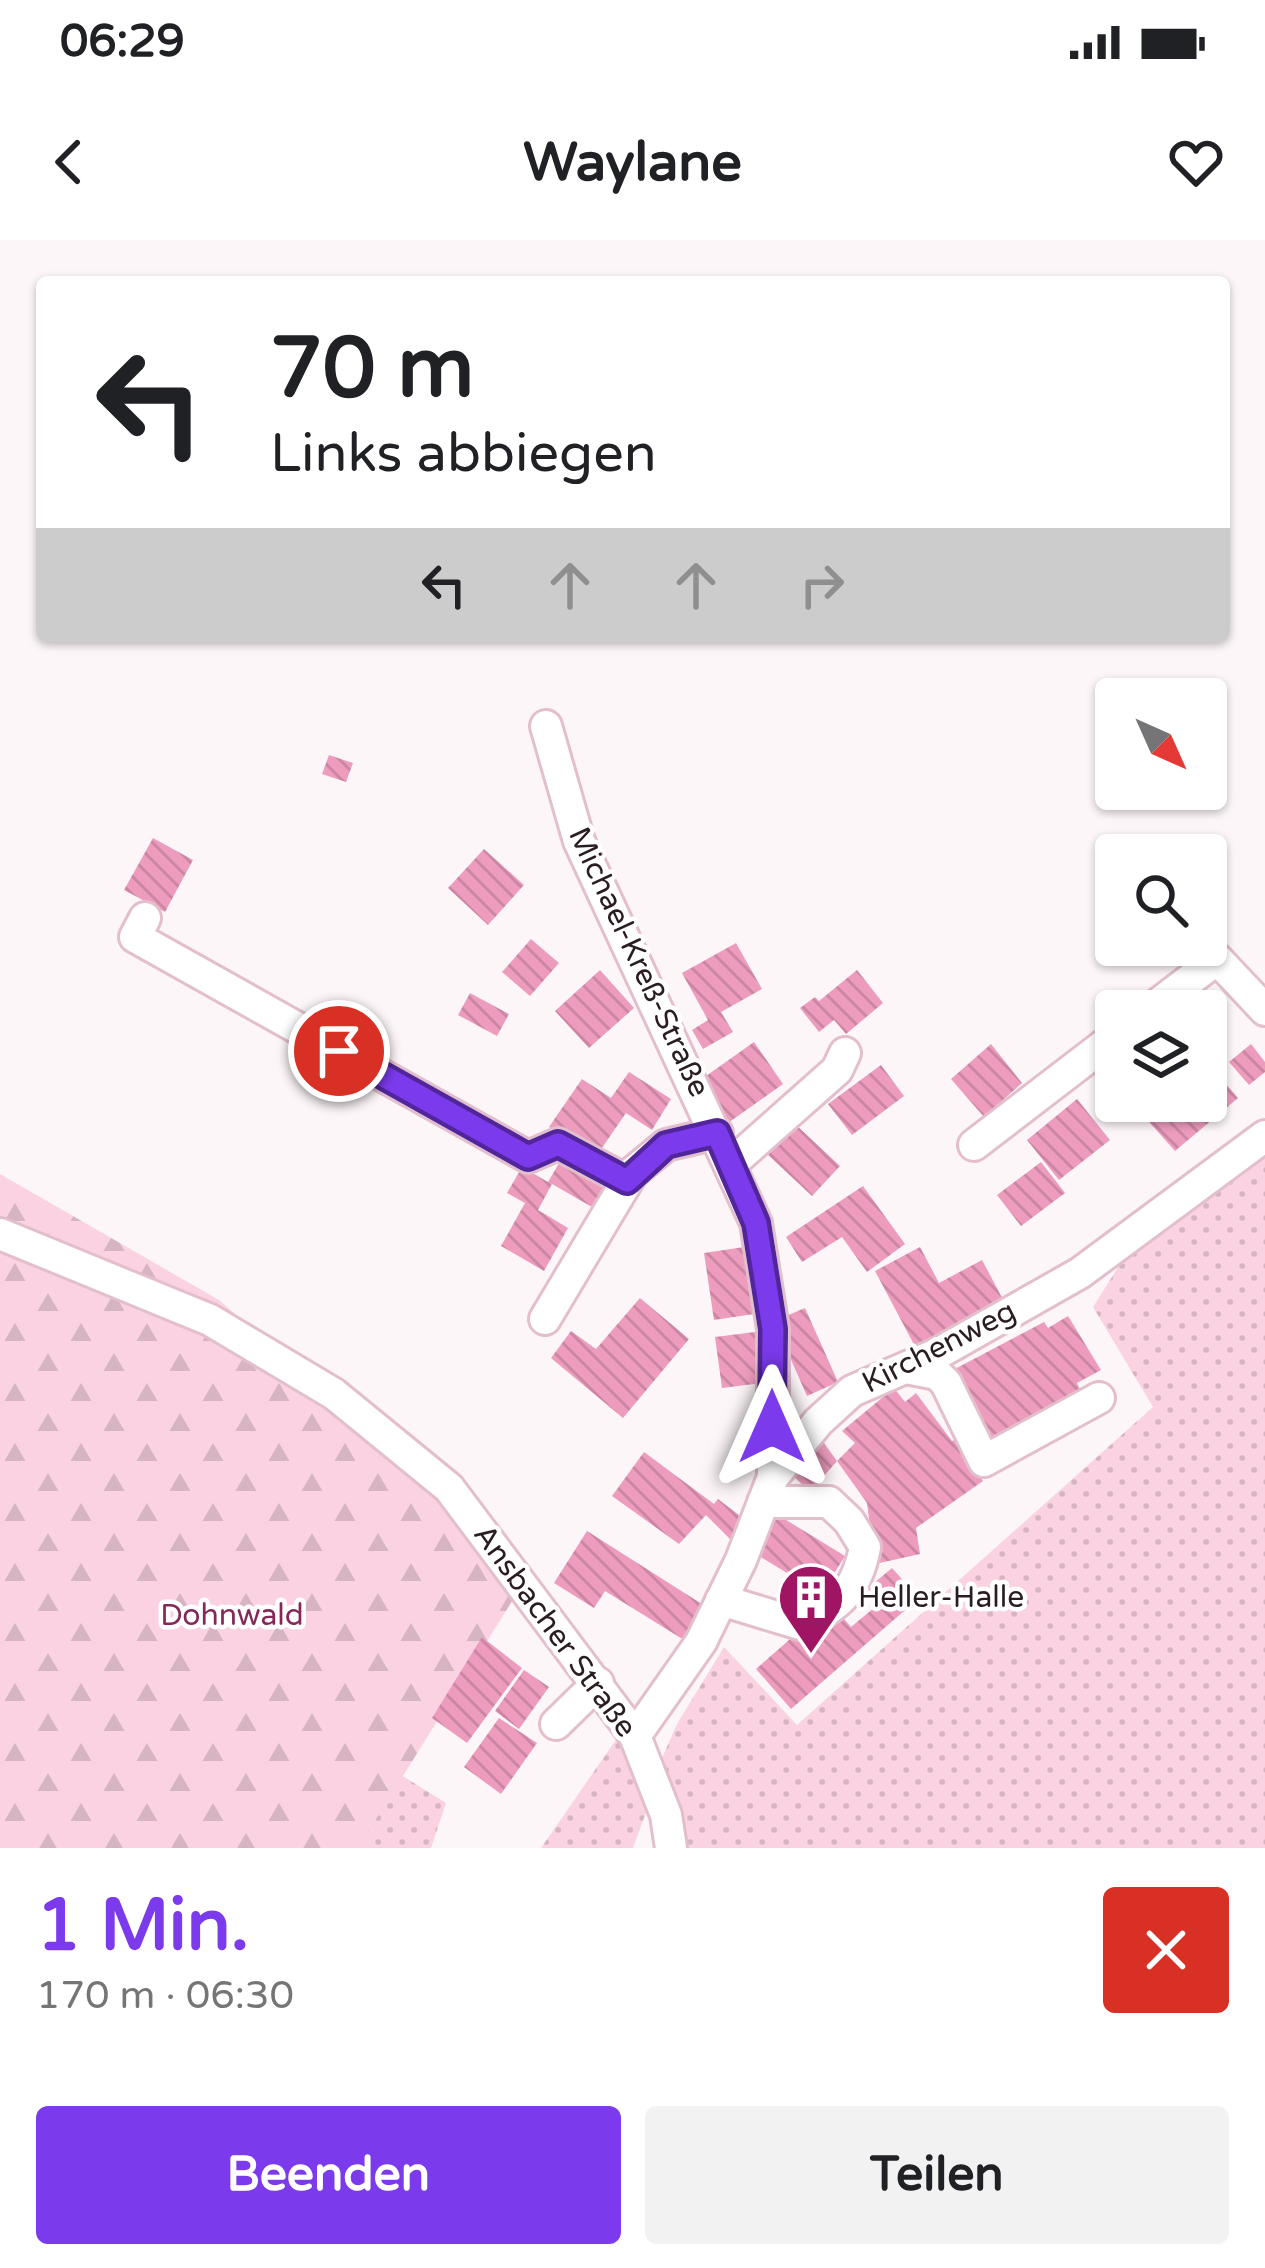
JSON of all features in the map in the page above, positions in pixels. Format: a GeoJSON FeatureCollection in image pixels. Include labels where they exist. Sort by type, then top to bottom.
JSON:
{"type":"FeatureCollection","features":[{"type":"Feature","properties":{"kind":"street","name":"Michael-Kreß-Straße"},"geometry":{"type":"LineString","coordinates":[[545,726],[579,841],[756,1223],[773,1329],[768,1490]]}},
{"type":"Feature","properties":{"kind":"street"},"geometry":{"type":"LineString","coordinates":[[145,918],[135,937],[528,1157],[558,1144],[627,1181]]}},
{"type":"Feature","properties":{"kind":"street"},"geometry":{"type":"LineString","coordinates":[[1175,990],[1216,959],[1265,1010]]}},
{"type":"Feature","properties":{"kind":"street"},"geometry":{"type":"LineString","coordinates":[[731,1164],[837,1070],[845,1052]]}},
{"type":"Feature","properties":{"kind":"street"},"geometry":{"type":"LineString","coordinates":[[974,1144],[1095,1052]]}},
{"type":"Feature","properties":{"kind":"street"},"geometry":{"type":"LineString","coordinates":[[544,1318],[627,1181],[666,1145],[717,1133]]}},
{"type":"Feature","properties":{"kind":"street","name":"Kirchenweg"},"geometry":{"type":"LineString","coordinates":[[635,1736],[701,1642],[768,1490],[818,1422],[852,1391],[906,1368],[1081,1273],[1255,1143]]}},
{"type":"Feature","properties":{"kind":"street","name":"Ansbacher Straße"},"geometry":{"type":"LineString","coordinates":[[0,1234],[210,1320],[334,1394],[449,1487],[635,1736],[666,1815],[671,1848]]}},
{"type":"Feature","properties":{"kind":"street"},"geometry":{"type":"LineString","coordinates":[[906,1368],[937,1374],[946,1384],[984,1461],[1099,1399]]}},
{"type":"Feature","properties":{"kind":"street"},"geometry":{"type":"LineString","coordinates":[[721,1600],[800,1624],[831,1611],[860,1576],[865,1547],[849,1521],[829,1502],[768,1490]]}},
{"type":"Feature","properties":{"kind":"street"},"geometry":{"type":"LineString","coordinates":[[556,1724],[598,1683]]}},
{"type":"Feature","properties":{"kind":"green space"},"geometry":{"type":"Polygon","coordinates":[[[1265,1147],[1265,1848],[656,1848],[648,1807],[633,1848],[541,1848],[620,1734],[649,1788],[677,1724],[724,1647],[797,1725],[1153,1407],[1093,1307],[1131,1247],[1265,1147]]]}},
{"type":"Feature","properties":{"kind":"green space","name":"Dohnwald"},"geometry":{"type":"Polygon","coordinates":[[[0,1174],[219,1300],[451,1502],[519,1590],[358,1848],[0,1848],[0,1174]]]}},
{"type":"Feature","properties":{"kind":"green space"},"geometry":{"type":"Polygon","coordinates":[[[401,1775],[446,1803],[431,1848],[358,1848],[401,1775]]]}},
{"type":"Feature","properties":{"kind":"building"},"geometry":{"type":"Polygon","coordinates":[[[329,755],[353,763],[346,782],[322,774],[329,755]]]}},
{"type":"Feature","properties":{"kind":"building"},"geometry":{"type":"Polygon","coordinates":[[[153,838],[193,860],[165,912],[124,890],[153,838]]]}},
{"type":"Feature","properties":{"kind":"building"},"geometry":{"type":"Polygon","coordinates":[[[484,849],[524,885],[488,925],[448,888],[484,849]]]}},
{"type":"Feature","properties":{"kind":"building"},"geometry":{"type":"Polygon","coordinates":[[[531,939],[559,963],[530,996],[502,972],[531,939]]]}},
{"type":"Feature","properties":{"kind":"building"},"geometry":{"type":"Polygon","coordinates":[[[736,943],[762,989],[721,1012],[733,1032],[703,1049],[692,1030],[708,1020],[682,973],[736,943]]]}},
{"type":"Feature","properties":{"kind":"building"},"geometry":{"type":"Polygon","coordinates":[[[600,970],[634,1008],[589,1048],[555,1011],[600,970]]]}},
{"type":"Feature","properties":{"kind":"building"},"geometry":{"type":"Polygon","coordinates":[[[857,970],[883,1003],[846,1034],[834,1020],[819,1032],[800,1008],[815,997],[819,1001],[857,970]]]}},
{"type":"Feature","properties":{"kind":"building"},"geometry":{"type":"Polygon","coordinates":[[[470,993],[509,1014],[497,1036],[458,1015],[470,993]]]}},
{"type":"Feature","properties":{"kind":"building"},"geometry":{"type":"Polygon","coordinates":[[[754,1042],[783,1084],[728,1123],[699,1081],[754,1042]]]}},
{"type":"Feature","properties":{"kind":"building"},"geometry":{"type":"Polygon","coordinates":[[[991,1044],[1022,1083],[984,1117],[951,1079],[991,1044]]]}},
{"type":"Feature","properties":{"kind":"building"},"geometry":{"type":"Polygon","coordinates":[[[1251,1044],[1265,1062],[1265,1072],[1249,1085],[1229,1062],[1251,1044]]]}},
{"type":"Feature","properties":{"kind":"building"},"geometry":{"type":"Polygon","coordinates":[[[881,1065],[904,1096],[852,1135],[828,1104],[881,1065]]]}},
{"type":"Feature","properties":{"kind":"building"},"geometry":{"type":"Polygon","coordinates":[[[629,1072],[671,1099],[652,1130],[626,1113],[595,1158],[549,1127],[582,1079],[611,1098],[629,1072]]]}},
{"type":"Feature","properties":{"kind":"building"},"geometry":{"type":"Polygon","coordinates":[[[1227,1085],[1238,1098],[1227,1107],[1227,1085]]]}},
{"type":"Feature","properties":{"kind":"building"},"geometry":{"type":"Polygon","coordinates":[[[1077,1099],[1110,1140],[1059,1180],[1027,1140],[1077,1099]]]}},
{"type":"Feature","properties":{"kind":"building"},"geometry":{"type":"Polygon","coordinates":[[[1149,1122],[1209,1122],[1175,1151],[1149,1122]]]}},
{"type":"Feature","properties":{"kind":"building"},"geometry":{"type":"Polygon","coordinates":[[[794,1123],[840,1166],[812,1196],[766,1153],[794,1123]]]}},
{"type":"Feature","properties":{"kind":"building"},"geometry":{"type":"Polygon","coordinates":[[[565,1153],[609,1179],[592,1207],[552,1184],[538,1210],[568,1228],[544,1271],[501,1246],[525,1203],[507,1193],[522,1167],[548,1182],[565,1153]]]}},
{"type":"Feature","properties":{"kind":"building"},"geometry":{"type":"Polygon","coordinates":[[[1041,1162],[1065,1193],[1021,1226],[997,1195],[1041,1162]]]}},
{"type":"Feature","properties":{"kind":"building"},"geometry":{"type":"Polygon","coordinates":[[[863,1186],[905,1244],[867,1272],[842,1237],[802,1262],[786,1237],[863,1186]]]}},
{"type":"Feature","properties":{"kind":"building"},"geometry":{"type":"Polygon","coordinates":[[[744,1247],[754,1314],[714,1320],[704,1253],[744,1247]]]}},
{"type":"Feature","properties":{"kind":"building"},"geometry":{"type":"Polygon","coordinates":[[[920,1247],[939,1283],[982,1260],[1007,1307],[919,1354],[875,1271],[920,1247]]]}},
{"type":"Feature","properties":{"kind":"building"},"geometry":{"type":"Polygon","coordinates":[[[640,1298],[689,1339],[623,1418],[551,1358],[571,1331],[596,1349],[640,1298]]]}},
{"type":"Feature","properties":{"kind":"building"},"geometry":{"type":"Polygon","coordinates":[[[805,1308],[838,1382],[807,1396],[774,1321],[805,1308]]]}},
{"type":"Feature","properties":{"kind":"building"},"geometry":{"type":"Polygon","coordinates":[[[1068,1316],[1101,1370],[1077,1383],[1082,1394],[990,1450],[951,1371],[1044,1322],[1048,1328],[1068,1316]]]}},
{"type":"Feature","properties":{"kind":"building"},"geometry":{"type":"Polygon","coordinates":[[[755,1332],[762,1383],[722,1388],[715,1337],[755,1332]]]}},
{"type":"Feature","properties":{"kind":"building"},"geometry":{"type":"Polygon","coordinates":[[[894,1388],[905,1402],[916,1393],[952,1441],[957,1439],[983,1481],[916,1528],[920,1554],[875,1564],[867,1503],[837,1461],[855,1443],[842,1431],[894,1388]]]}},
{"type":"Feature","properties":{"kind":"building"},"geometry":{"type":"Polygon","coordinates":[[[821,1439],[837,1461],[810,1492],[788,1471],[821,1439]]]}},
{"type":"Feature","properties":{"kind":"building"},"geometry":{"type":"Polygon","coordinates":[[[644,1452],[714,1504],[718,1499],[752,1525],[736,1545],[706,1515],[679,1544],[612,1496],[644,1452]]]}},
{"type":"Feature","properties":{"kind":"building"},"geometry":{"type":"Polygon","coordinates":[[[778,1515],[845,1556],[812,1609],[783,1591],[792,1576],[754,1553],[778,1515]]]}},
{"type":"Feature","properties":{"kind":"building"},"geometry":{"type":"Polygon","coordinates":[[[587,1531],[705,1606],[684,1640],[605,1591],[594,1608],[554,1583],[587,1531]]]}},
{"type":"Feature","properties":{"kind":"building","name":"Heller-Halle"},"geometry":{"type":"Polygon","coordinates":[[[892,1568],[919,1598],[791,1709],[756,1669],[797,1633],[804,1641],[838,1612],[851,1627],[875,1607],[862,1593],[892,1568]]]}},
{"type":"Feature","properties":{"kind":"building"},"geometry":{"type":"Polygon","coordinates":[[[482,1637],[522,1668],[467,1743],[432,1718],[482,1637]]]}},
{"type":"Feature","properties":{"kind":"building"},"geometry":{"type":"Polygon","coordinates":[[[524,1670],[549,1687],[519,1729],[495,1711],[524,1670]]]}},
{"type":"Feature","properties":{"kind":"building"},"geometry":{"type":"Polygon","coordinates":[[[499,1718],[537,1743],[501,1794],[464,1767],[499,1718]]]}},
{"type":"Feature","properties":{"kind":"place","name":"Heller-Halle"},"geometry":{"type":"Point","coordinates":[811,1656]}},
{"type":"Feature","properties":{"kind":"route"},"geometry":{"type":"LineString","coordinates":[[339,1051],[528,1157],[558,1144],[627,1181],[666,1145],[717,1133],[756,1223],[773,1329],[772,1427]]}}]}
